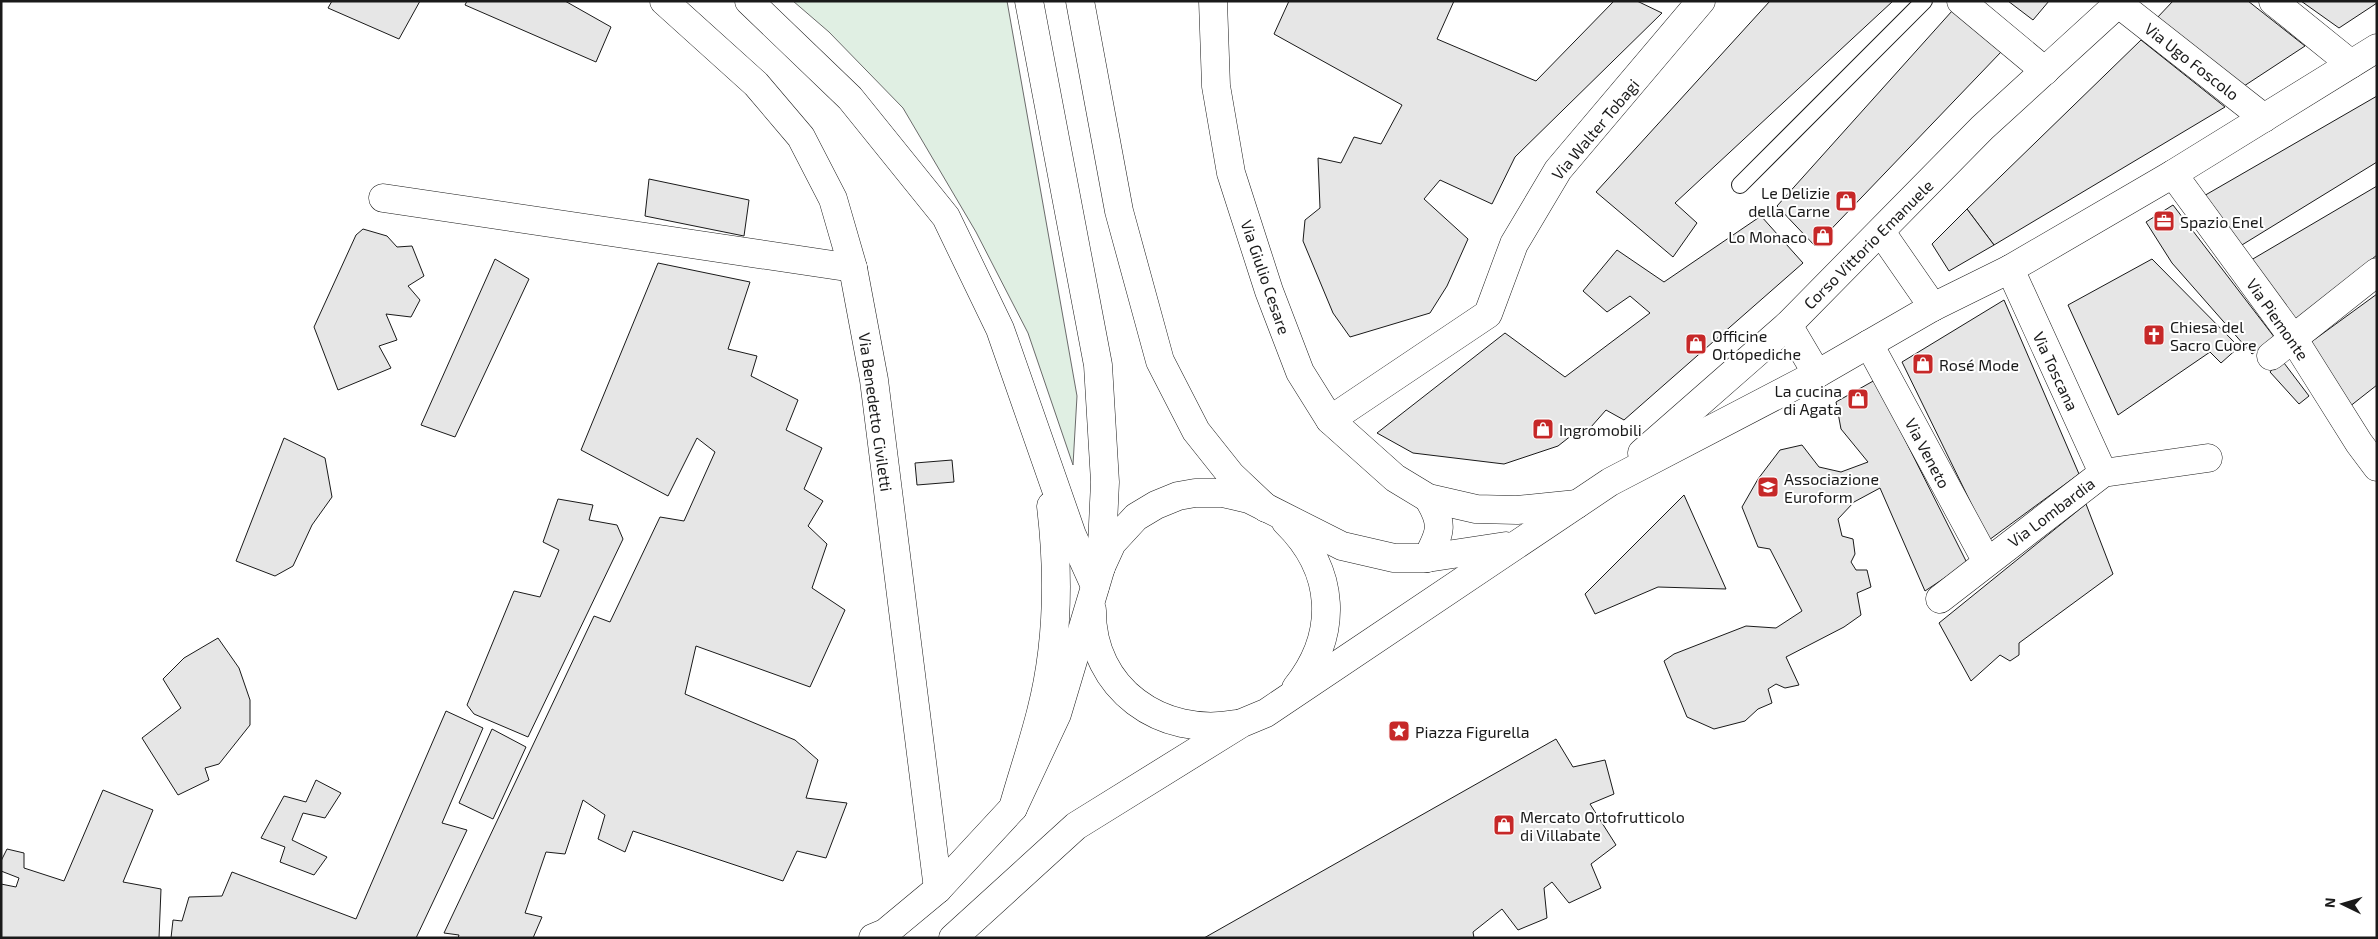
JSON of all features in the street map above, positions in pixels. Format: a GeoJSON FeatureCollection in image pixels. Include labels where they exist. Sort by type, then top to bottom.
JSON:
{"type":"FeatureCollection","features":[{"type":"Feature","properties":{"kind":"main road","name":"Via Benedetto Civiletti"},"geometry":{"type":"LineString","coordinates":[[664,1],[756,84],[801,137],[833,199],[853,268],[874,380],[938,888]]}},
{"type":"Feature","properties":{"kind":"main road"},"geometry":{"type":"LineString","coordinates":[[749,1],[850,98],[946,217],[1000,329],[1072,535],[1096,583]]}},
{"type":"Feature","properties":{"kind":"main road"},"geometry":{"type":"LineString","coordinates":[[1029,1],[1098,365],[1105,482],[1092,619],[1097,646],[1108,671],[1128,696],[1153,714],[1182,725],[1214,728],[1254,718],[1610,482],[1817,374],[1933,306],[2010,269],[2173,174],[2377,48]]}},
{"type":"Feature","properties":{"kind":"main road"},"geometry":{"type":"LineString","coordinates":[[953,938],[1076,826],[1290,695],[1310,670],[1322,643],[1326,613],[1325,592],[1320,571],[1302,538],[1231,475],[1196,431],[1160,361],[1120,211],[1086,37],[1082,1]]}},
{"type":"Feature","properties":{"kind":"main road","name":"Via Giulio Cesare"},"geometry":{"type":"LineString","coordinates":[[1213,1],[1216,86],[1231,173],[1269,290],[1300,372],[1330,420],[1395,478],[1428,498],[1476,509],[1517,510],[1577,504]]}},
{"type":"Feature","properties":{"kind":"main road","name":"Via Walter Tobagi"},"geometry":{"type":"LineString","coordinates":[[1330,420],[1488,314],[1514,244],[1558,170],[1701,1]]}},
{"type":"Feature","properties":{"kind":"main road"},"geometry":{"type":"LineString","coordinates":[[1961,1],[2045,71]]}},
{"type":"Feature","properties":{"kind":"main road"},"geometry":{"type":"LineString","coordinates":[[2273,1],[2351,64]]}},
{"type":"Feature","properties":{"kind":"main road","name":"Corso Vittorio Emanuele"},"geometry":{"type":"LineString","coordinates":[[1610,482],[1788,325],[1982,128],[2120,2]]}},
{"type":"Feature","properties":{"kind":"main road","name":"Via Ugo Foscolo"},"geometry":{"type":"LineString","coordinates":[[2120,2],[2264,118]]}},
{"type":"Feature","properties":{"kind":"main road","name":"Via Piemonte"},"geometry":{"type":"LineString","coordinates":[[2173,174],[2293,338],[2359,443],[2377,467]]}},
{"type":"Feature","properties":{"kind":"main road"},"geometry":{"type":"LineString","coordinates":[[383,198],[853,268]]}},
{"type":"Feature","properties":{"kind":"main road"},"geometry":{"type":"LineString","coordinates":[[1881,232],[1933,306]]}},
{"type":"Feature","properties":{"kind":"main road","name":"Via Toscana"},"geometry":{"type":"LineString","coordinates":[[2010,269],[2103,473]]}},
{"type":"Feature","properties":{"kind":"main road"},"geometry":{"type":"LineString","coordinates":[[2270,356],[2377,272]]}},
{"type":"Feature","properties":{"kind":"main road"},"geometry":{"type":"LineString","coordinates":[[1788,325],[1817,374]]}},
{"type":"Feature","properties":{"kind":"main road","name":"Via Veneto"},"geometry":{"type":"LineString","coordinates":[[1869,344],[1987,562]]}},
{"type":"Feature","properties":{"kind":"main road"},"geometry":{"type":"LineString","coordinates":[[1013,808],[1041,711],[1052,652],[1055,539],[1044,452]]}},
{"type":"Feature","properties":{"kind":"main road","name":"Via Lombardia"},"geometry":{"type":"LineString","coordinates":[[1940,599],[2103,473],[2208,458]]}},
{"type":"Feature","properties":{"kind":"main road"},"geometry":{"type":"LineString","coordinates":[[881,936],[938,888],[1013,808],[1057,714],[1096,583],[1112,543],[1136,517],[1156,505],[1178,496],[1195,493],[1223,493],[1249,499],[1342,546],[1394,558],[1427,558],[1515,545]]}},
{"type":"Feature","properties":{"kind":"main road"},"geometry":{"type":"LineString","coordinates":[[1427,558],[1438,537],[1438,515],[1428,498]]}},
{"type":"Feature","properties":{"kind":"lane"},"geometry":{"type":"LineString","coordinates":[[1740,185],[1924,1]]}},
{"type":"Feature","properties":{"kind":"green space"},"geometry":{"type":"Polygon","coordinates":[[[793,1],[1007,1],[1077,396],[1073,465],[1028,333],[976,232],[903,108],[829,32],[793,1]]]}},
{"type":"Feature","properties":{"kind":"building"},"geometry":{"type":"Polygon","coordinates":[[[332,1],[420,1],[399,39],[328,8],[332,1]]]}},
{"type":"Feature","properties":{"kind":"building"},"geometry":{"type":"Polygon","coordinates":[[[467,1],[565,1],[611,27],[596,62],[465,5],[467,1]]]}},
{"type":"Feature","properties":{"kind":"building"},"geometry":{"type":"Polygon","coordinates":[[[1289,1],[1454,1],[1437,39],[1536,81],[1614,1],[1637,1],[1662,13],[1515,157],[1492,204],[1440,180],[1424,199],[1468,239],[1447,286],[1430,313],[1350,337],[1333,313],[1303,241],[1305,220],[1320,208],[1318,158],[1341,163],[1354,137],[1381,144],[1402,105],[1274,34],[1289,1]]]}},
{"type":"Feature","properties":{"kind":"building"},"geometry":{"type":"Polygon","coordinates":[[[1770,1],[1893,1],[1675,203],[1697,223],[1673,257],[1596,192],[1770,1]]]}},
{"type":"Feature","properties":{"kind":"building"},"geometry":{"type":"Polygon","coordinates":[[[2008,1],[2049,1],[2033,20],[2008,1]]]}},
{"type":"Feature","properties":{"kind":"building"},"geometry":{"type":"Polygon","coordinates":[[[2173,1],[2248,1],[2305,46],[2241,88],[2156,19],[2173,1]]]}},
{"type":"Feature","properties":{"kind":"building"},"geometry":{"type":"Polygon","coordinates":[[[2301,1],[2377,1],[2377,3],[2339,28],[2301,1]]]}},
{"type":"Feature","properties":{"kind":"building"},"geometry":{"type":"Polygon","coordinates":[[[1952,11],[2001,52],[1815,246],[1777,206],[1952,11]]]}},
{"type":"Feature","properties":{"kind":"building"},"geometry":{"type":"Polygon","coordinates":[[[2141,40],[2225,107],[1994,245],[1967,209],[2141,40]]]}},
{"type":"Feature","properties":{"kind":"building"},"geometry":{"type":"Polygon","coordinates":[[[2377,96],[2377,162],[2237,248],[2202,197],[2377,96]]]}},
{"type":"Feature","properties":{"kind":"building"},"geometry":{"type":"Polygon","coordinates":[[[649,179],[749,200],[744,236],[645,216],[649,179]]]}},
{"type":"Feature","properties":{"kind":"building"},"geometry":{"type":"Polygon","coordinates":[[[2377,186],[2377,255],[2291,323],[2246,263],[2377,186]]]}},
{"type":"Feature","properties":{"kind":"building"},"geometry":{"type":"Polygon","coordinates":[[[2173,205],[2275,338],[2252,354],[2172,263],[2146,222],[2173,205]]]}},
{"type":"Feature","properties":{"kind":"building"},"geometry":{"type":"Polygon","coordinates":[[[1967,209],[1994,245],[1949,271],[1932,244],[1967,209]]]}},
{"type":"Feature","properties":{"kind":"building"},"geometry":{"type":"Polygon","coordinates":[[[1761,216],[1803,263],[1624,420],[1606,410],[1583,436],[1572,435],[1558,446],[1504,464],[1413,453],[1377,433],[1505,333],[1565,377],[1650,313],[1630,296],[1607,312],[1583,291],[1617,250],[1664,282],[1761,216]]]}},
{"type":"Feature","properties":{"kind":"building"},"geometry":{"type":"Polygon","coordinates":[[[363,229],[387,236],[397,247],[412,246],[424,276],[408,286],[420,300],[411,317],[386,314],[397,340],[379,346],[391,368],[338,390],[314,327],[356,235],[363,229]]]}},
{"type":"Feature","properties":{"kind":"building"},"geometry":{"type":"Polygon","coordinates":[[[495,259],[529,279],[455,437],[421,425],[495,259]]]}},
{"type":"Feature","properties":{"kind":"building","name":"Chiesa del Sacro Cuore"},"geometry":{"type":"Polygon","coordinates":[[[2152,259],[2239,347],[2221,363],[2210,352],[2118,415],[2068,305],[2152,259]]]}},
{"type":"Feature","properties":{"kind":"building"},"geometry":{"type":"Polygon","coordinates":[[[658,263],[750,282],[728,349],[757,356],[751,376],[798,400],[786,430],[822,448],[804,489],[823,501],[808,526],[827,544],[812,588],[845,610],[810,687],[696,646],[685,694],[795,740],[818,760],[806,798],[847,803],[826,858],[797,851],[783,881],[633,831],[625,852],[598,839],[605,815],[583,800],[565,854],[546,852],[525,913],[542,917],[533,938],[458,938],[459,935],[444,933],[594,616],[610,622],[660,517],[684,521],[715,452],[697,438],[668,496],[581,450],[658,263]]]}},
{"type":"Feature","properties":{"kind":"building"},"geometry":{"type":"Polygon","coordinates":[[[2377,294],[2377,385],[2349,407],[2307,345],[2377,294]]]}},
{"type":"Feature","properties":{"kind":"building"},"geometry":{"type":"Polygon","coordinates":[[[2004,300],[2079,474],[1989,540],[1902,362],[2004,300]]]}},
{"type":"Feature","properties":{"kind":"building"},"geometry":{"type":"Polygon","coordinates":[[[2281,359],[2309,396],[2299,404],[2270,372],[2281,359]]]}},
{"type":"Feature","properties":{"kind":"building"},"geometry":{"type":"Polygon","coordinates":[[[1875,380],[1967,563],[1925,591],[1880,488],[1854,502],[1838,519],[1842,536],[1853,539],[1855,554],[1851,562],[1856,570],[1867,570],[1871,587],[1857,593],[1861,615],[1844,627],[1786,657],[1799,685],[1785,688],[1776,684],[1768,689],[1772,703],[1758,709],[1745,721],[1714,729],[1687,717],[1664,661],[1674,654],[1746,626],[1776,628],[1802,611],[1770,549],[1758,547],[1742,507],[1758,479],[1780,450],[1802,445],[1819,467],[1841,472],[1868,462],[1841,429],[1836,402],[1875,380]]]}},
{"type":"Feature","properties":{"kind":"building"},"geometry":{"type":"Polygon","coordinates":[[[284,438],[325,458],[332,497],[312,525],[293,566],[275,576],[236,561],[284,438]]]}},
{"type":"Feature","properties":{"kind":"building"},"geometry":{"type":"Polygon","coordinates":[[[952,460],[954,482],[917,485],[915,463],[952,460]]]}},
{"type":"Feature","properties":{"kind":"building"},"geometry":{"type":"Polygon","coordinates":[[[1684,495],[1726,589],[1658,587],[1595,614],[1585,594],[1684,495]]]}},
{"type":"Feature","properties":{"kind":"building"},"geometry":{"type":"Polygon","coordinates":[[[558,499],[593,505],[589,520],[617,525],[623,539],[528,737],[474,714],[467,705],[514,591],[540,597],[559,550],[543,542],[558,499]]]}},
{"type":"Feature","properties":{"kind":"building"},"geometry":{"type":"Polygon","coordinates":[[[2086,504],[2113,574],[2019,643],[2019,655],[2010,661],[2000,655],[1971,681],[1939,623],[2086,504]]]}},
{"type":"Feature","properties":{"kind":"building"},"geometry":{"type":"Polygon","coordinates":[[[218,638],[239,668],[250,700],[250,725],[219,764],[205,768],[209,780],[178,795],[142,738],[181,708],[163,679],[184,658],[218,638]]]}},
{"type":"Feature","properties":{"kind":"building"},"geometry":{"type":"Polygon","coordinates":[[[446,711],[483,728],[442,823],[467,830],[416,938],[171,938],[173,920],[182,921],[189,897],[222,896],[232,872],[356,919],[446,711]]]}},
{"type":"Feature","properties":{"kind":"building"},"geometry":{"type":"Polygon","coordinates":[[[492,729],[526,747],[493,819],[459,803],[492,729]]]}},
{"type":"Feature","properties":{"kind":"building","name":"Mercato Ortofrutticolo di Villabate"},"geometry":{"type":"Polygon","coordinates":[[[1556,739],[1573,767],[1605,760],[1614,794],[1590,804],[1616,845],[1591,864],[1601,888],[1569,903],[1552,882],[1544,888],[1547,918],[1518,930],[1502,909],[1473,932],[1474,938],[1204,938],[1556,739]]]}},
{"type":"Feature","properties":{"kind":"building"},"geometry":{"type":"Polygon","coordinates":[[[316,780],[341,793],[325,818],[303,813],[292,840],[327,857],[314,875],[280,862],[285,847],[261,838],[284,796],[306,802],[316,780]]]}},
{"type":"Feature","properties":{"kind":"building"},"geometry":{"type":"Polygon","coordinates":[[[103,790],[153,810],[123,882],[161,889],[159,938],[1,938],[1,884],[16,887],[19,878],[1,871],[1,861],[7,849],[24,853],[24,868],[64,881],[103,790]]]}},
{"type":"Feature","properties":{"kind":"place","name":"Le Delizie della Carne"},"geometry":{"type":"Point","coordinates":[1846,201]}},
{"type":"Feature","properties":{"kind":"place","name":"Spazio Enel"},"geometry":{"type":"Point","coordinates":[2164,221]}},
{"type":"Feature","properties":{"kind":"place","name":"Lo Monaco"},"geometry":{"type":"Point","coordinates":[1823,236]}},
{"type":"Feature","properties":{"kind":"place","name":"Chiesa del Sacro Cuore"},"geometry":{"type":"Point","coordinates":[2154,335]}},
{"type":"Feature","properties":{"kind":"place","name":"Officine Ortopediche"},"geometry":{"type":"Point","coordinates":[1696,344]}},
{"type":"Feature","properties":{"kind":"place","name":"Rosé Mode"},"geometry":{"type":"Point","coordinates":[1923,364]}},
{"type":"Feature","properties":{"kind":"place","name":"La cucina di Agata"},"geometry":{"type":"Point","coordinates":[1858,399]}},
{"type":"Feature","properties":{"kind":"place","name":"Ingromobili"},"geometry":{"type":"Point","coordinates":[1543,429]}},
{"type":"Feature","properties":{"kind":"place","name":"Associazione Euroform"},"geometry":{"type":"Point","coordinates":[1768,487]}},
{"type":"Feature","properties":{"kind":"place","name":"Piazza Figurella"},"geometry":{"type":"Point","coordinates":[1399,731]}},
{"type":"Feature","properties":{"kind":"place","name":"Mercato Ortofrutticolo di Villabate"},"geometry":{"type":"Point","coordinates":[1504,825]}}]}
